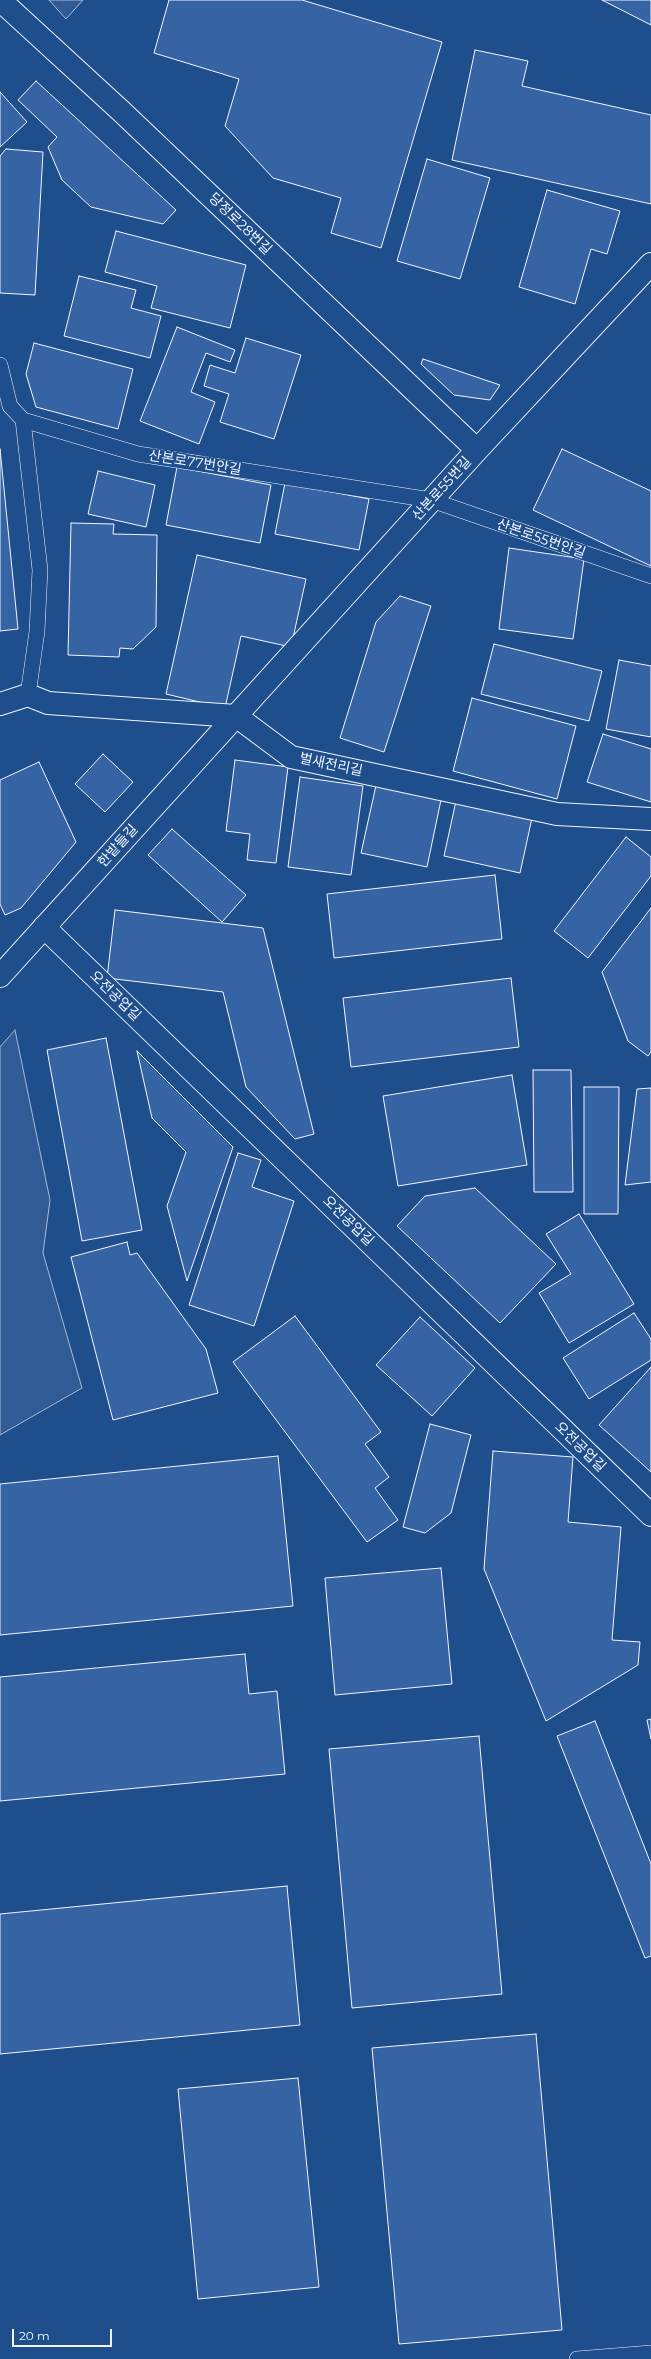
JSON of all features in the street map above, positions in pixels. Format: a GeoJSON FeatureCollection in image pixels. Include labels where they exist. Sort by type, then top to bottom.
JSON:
{"type":"FeatureCollection","features":[{"type":"Feature","properties":{"kind":"street","name":"당정로28번길"},"geometry":{"type":"LineString","coordinates":[[0,0],[120,111],[477,450]]}},
{"type":"Feature","properties":{"kind":"street","name":"산본로55번길"},"geometry":{"type":"LineString","coordinates":[[236,716],[431,500],[651,264]]}},
{"type":"Feature","properties":{"kind":"street"},"geometry":{"type":"LineString","coordinates":[[0,704],[28,695],[48,704],[236,716]]}},
{"type":"Feature","properties":{"kind":"street","name":"벌새전리길"},"geometry":{"type":"LineString","coordinates":[[236,716],[291,757],[557,814],[651,819]]}},
{"type":"Feature","properties":{"kind":"street","name":"한밭들길"},"geometry":{"type":"LineString","coordinates":[[0,976],[236,716]]}},
{"type":"Feature","properties":{"kind":"street","name":"오전공업길"},"geometry":{"type":"LineString","coordinates":[[44,927],[651,1515]]}},
{"type":"Feature","properties":{"kind":"lane"},"geometry":{"type":"LineString","coordinates":[[0,365],[10,406],[23,420],[40,570],[37,632],[28,695]]}},
{"type":"Feature","properties":{"kind":"lane","name":"산본로77번안길"},"geometry":{"type":"LineString","coordinates":[[23,420],[138,454],[431,500]]}},
{"type":"Feature","properties":{"kind":"lane","name":"산본로55번안길"},"geometry":{"type":"LineString","coordinates":[[431,500],[651,576]]}},
{"type":"Feature","properties":{"kind":"lane"},"geometry":{"type":"LineString","coordinates":[[577,2359],[651,2353]]}},
{"type":"Feature","properties":{"kind":"shaded area"},"geometry":{"type":"Polygon","coordinates":[[[49,0],[83,0],[66,19],[49,0]]]}},
{"type":"Feature","properties":{"kind":"shaded area"},"geometry":{"type":"Polygon","coordinates":[[[15,1030],[50,1200],[43,1253],[82,1388],[0,1435],[0,1047],[15,1030]]]}},
{"type":"Feature","properties":{"kind":"building"},"geometry":{"type":"Polygon","coordinates":[[[169,0],[302,0],[442,42],[381,248],[331,233],[341,198],[273,178],[225,126],[239,79],[154,53],[169,0]]]}},
{"type":"Feature","properties":{"kind":"building"},"geometry":{"type":"Polygon","coordinates":[[[602,0],[651,0],[651,25],[602,0]]]}},
{"type":"Feature","properties":{"kind":"building"},"geometry":{"type":"Polygon","coordinates":[[[475,50],[528,61],[522,86],[651,115],[651,204],[452,160],[475,50]]]}},
{"type":"Feature","properties":{"kind":"building"},"geometry":{"type":"Polygon","coordinates":[[[36,81],[176,210],[163,224],[91,207],[62,180],[48,147],[57,137],[18,100],[36,81]]]}},
{"type":"Feature","properties":{"kind":"building"},"geometry":{"type":"Polygon","coordinates":[[[0,92],[27,122],[0,147],[0,92]]]}},
{"type":"Feature","properties":{"kind":"building"},"geometry":{"type":"Polygon","coordinates":[[[6,149],[43,152],[35,295],[0,293],[0,156],[6,149]]]}},
{"type":"Feature","properties":{"kind":"building"},"geometry":{"type":"Polygon","coordinates":[[[427,159],[490,178],[460,279],[397,261],[427,159]]]}},
{"type":"Feature","properties":{"kind":"building"},"geometry":{"type":"Polygon","coordinates":[[[547,190],[620,211],[607,254],[591,249],[575,304],[519,287],[547,190]]]}},
{"type":"Feature","properties":{"kind":"building"},"geometry":{"type":"Polygon","coordinates":[[[116,231],[246,265],[230,328],[151,308],[157,286],[105,272],[116,231]]]}},
{"type":"Feature","properties":{"kind":"building"},"geometry":{"type":"Polygon","coordinates":[[[79,276],[136,290],[131,308],[161,316],[150,358],[64,336],[79,276]]]}},
{"type":"Feature","properties":{"kind":"building"},"geometry":{"type":"Polygon","coordinates":[[[177,327],[235,350],[230,362],[206,353],[191,392],[215,402],[199,444],[140,421],[177,327]]]}},
{"type":"Feature","properties":{"kind":"building"},"geometry":{"type":"Polygon","coordinates":[[[246,338],[301,355],[274,439],[220,422],[229,394],[204,386],[210,365],[235,373],[246,338]]]}},
{"type":"Feature","properties":{"kind":"building"},"geometry":{"type":"Polygon","coordinates":[[[34,343],[133,369],[118,429],[36,407],[26,374],[34,343]]]}},
{"type":"Feature","properties":{"kind":"building"},"geometry":{"type":"Polygon","coordinates":[[[423,359],[500,385],[490,400],[454,395],[421,364],[423,359]]]}},
{"type":"Feature","properties":{"kind":"building"},"geometry":{"type":"Polygon","coordinates":[[[0,449],[18,629],[0,631],[0,449]]]}},
{"type":"Feature","properties":{"kind":"building"},"geometry":{"type":"Polygon","coordinates":[[[562,449],[651,491],[651,566],[533,510],[562,449]]]}},
{"type":"Feature","properties":{"kind":"building"},"geometry":{"type":"Polygon","coordinates":[[[177,467],[271,485],[260,543],[166,525],[177,467]]]}},
{"type":"Feature","properties":{"kind":"building"},"geometry":{"type":"Polygon","coordinates":[[[98,471],[155,485],[146,527],[88,514],[98,471]]]}},
{"type":"Feature","properties":{"kind":"building"},"geometry":{"type":"Polygon","coordinates":[[[285,483],[369,499],[359,550],[275,534],[285,483]]]}},
{"type":"Feature","properties":{"kind":"building"},"geometry":{"type":"Polygon","coordinates":[[[71,523],[114,524],[113,534],[157,535],[156,627],[133,649],[120,648],[119,657],[68,655],[71,523]]]}},
{"type":"Feature","properties":{"kind":"building"},"geometry":{"type":"Polygon","coordinates":[[[509,548],[584,559],[573,639],[499,629],[509,548]]]}},
{"type":"Feature","properties":{"kind":"building"},"geometry":{"type":"Polygon","coordinates":[[[197,555],[306,579],[291,647],[241,636],[225,708],[166,694],[197,555]]]}},
{"type":"Feature","properties":{"kind":"building"},"geometry":{"type":"Polygon","coordinates":[[[400,596],[431,606],[384,752],[340,738],[376,622],[400,596]]]}},
{"type":"Feature","properties":{"kind":"building"},"geometry":{"type":"Polygon","coordinates":[[[494,644],[602,671],[589,721],[481,694],[494,644]]]}},
{"type":"Feature","properties":{"kind":"building"},"geometry":{"type":"Polygon","coordinates":[[[619,660],[651,666],[651,737],[606,729],[619,660]]]}},
{"type":"Feature","properties":{"kind":"building"},"geometry":{"type":"Polygon","coordinates":[[[472,698],[576,726],[557,799],[453,771],[472,698]]]}},
{"type":"Feature","properties":{"kind":"building"},"geometry":{"type":"Polygon","coordinates":[[[603,734],[651,749],[651,802],[587,782],[603,734]]]}},
{"type":"Feature","properties":{"kind":"building"},"geometry":{"type":"Polygon","coordinates":[[[103,754],[133,782],[105,812],[75,784],[103,754]]]}},
{"type":"Feature","properties":{"kind":"building"},"geometry":{"type":"Polygon","coordinates":[[[235,760],[288,767],[276,863],[247,860],[250,834],[226,831],[235,760]]]}},
{"type":"Feature","properties":{"kind":"building"},"geometry":{"type":"Polygon","coordinates":[[[39,762],[76,842],[21,908],[5,915],[0,904],[0,780],[39,762]]]}},
{"type":"Feature","properties":{"kind":"building"},"geometry":{"type":"Polygon","coordinates":[[[300,777],[363,786],[351,875],[288,867],[300,777]]]}},
{"type":"Feature","properties":{"kind":"building"},"geometry":{"type":"Polygon","coordinates":[[[377,781],[442,795],[427,867],[361,853],[377,781]]]}},
{"type":"Feature","properties":{"kind":"building"},"geometry":{"type":"Polygon","coordinates":[[[456,801],[532,818],[520,873],[444,856],[456,801]]]}},
{"type":"Feature","properties":{"kind":"building"},"geometry":{"type":"Polygon","coordinates":[[[172,829],[246,895],[222,922],[148,855],[172,829]]]}},
{"type":"Feature","properties":{"kind":"building"},"geometry":{"type":"Polygon","coordinates":[[[626,837],[651,857],[651,876],[588,958],[554,931],[626,837]]]}},
{"type":"Feature","properties":{"kind":"building"},"geometry":{"type":"Polygon","coordinates":[[[495,875],[502,939],[334,958],[327,894],[495,875]]]}},
{"type":"Feature","properties":{"kind":"building"},"geometry":{"type":"Polygon","coordinates":[[[651,908],[651,1052],[648,1056],[628,1041],[602,972],[651,908]]]}},
{"type":"Feature","properties":{"kind":"building"},"geometry":{"type":"Polygon","coordinates":[[[115,910],[263,928],[314,1134],[295,1139],[246,1087],[223,992],[107,978],[115,910]]]}},
{"type":"Feature","properties":{"kind":"building"},"geometry":{"type":"Polygon","coordinates":[[[511,978],[519,1047],[351,1067],[343,998],[511,978]]]}},
{"type":"Feature","properties":{"kind":"building"},"geometry":{"type":"Polygon","coordinates":[[[106,1038],[142,1230],[82,1241],[47,1050],[106,1038]]]}},
{"type":"Feature","properties":{"kind":"building"},"geometry":{"type":"Polygon","coordinates":[[[137,1051],[233,1147],[187,1281],[167,1206],[186,1152],[152,1118],[137,1051]]]}},
{"type":"Feature","properties":{"kind":"building"},"geometry":{"type":"Polygon","coordinates":[[[533,1070],[571,1070],[573,1192],[534,1192],[533,1070]]]}},
{"type":"Feature","properties":{"kind":"building"},"geometry":{"type":"Polygon","coordinates":[[[512,1075],[527,1165],[398,1186],[383,1096],[512,1075]]]}},
{"type":"Feature","properties":{"kind":"building"},"geometry":{"type":"Polygon","coordinates":[[[584,1087],[619,1087],[618,1214],[584,1214],[584,1087]]]}},
{"type":"Feature","properties":{"kind":"building"},"geometry":{"type":"Polygon","coordinates":[[[651,1088],[651,1182],[625,1185],[637,1089],[651,1088]]]}},
{"type":"Feature","properties":{"kind":"building"},"geometry":{"type":"Polygon","coordinates":[[[238,1153],[261,1160],[252,1187],[294,1201],[254,1326],[189,1305],[238,1153]]]}},
{"type":"Feature","properties":{"kind":"building"},"geometry":{"type":"Polygon","coordinates":[[[475,1188],[556,1264],[500,1323],[397,1226],[425,1196],[475,1188]]]}},
{"type":"Feature","properties":{"kind":"building"},"geometry":{"type":"Polygon","coordinates":[[[579,1214],[634,1304],[569,1343],[539,1293],[571,1274],[546,1234],[579,1214]]]}},
{"type":"Feature","properties":{"kind":"building"},"geometry":{"type":"Polygon","coordinates":[[[127,1242],[130,1255],[137,1253],[206,1349],[218,1393],[113,1420],[71,1257],[127,1242]]]}},
{"type":"Feature","properties":{"kind":"building"},"geometry":{"type":"Polygon","coordinates":[[[634,1313],[651,1339],[651,1360],[589,1399],[563,1358],[634,1313]]]}},
{"type":"Feature","properties":{"kind":"building"},"geometry":{"type":"Polygon","coordinates":[[[295,1316],[381,1432],[365,1444],[389,1477],[375,1488],[398,1520],[367,1542],[233,1362],[295,1316]]]}},
{"type":"Feature","properties":{"kind":"building"},"geometry":{"type":"Polygon","coordinates":[[[420,1317],[475,1368],[432,1416],[376,1365],[420,1317]]]}},
{"type":"Feature","properties":{"kind":"building"},"geometry":{"type":"Polygon","coordinates":[[[651,1367],[651,1472],[599,1425],[651,1367]]]}},
{"type":"Feature","properties":{"kind":"building"},"geometry":{"type":"Polygon","coordinates":[[[430,1424],[471,1435],[451,1513],[425,1533],[403,1527],[430,1424]]]}},
{"type":"Feature","properties":{"kind":"building"},"geometry":{"type":"Polygon","coordinates":[[[493,1451],[573,1457],[568,1522],[621,1527],[612,1640],[640,1642],[638,1665],[546,1721],[484,1569],[493,1451]]]}},
{"type":"Feature","properties":{"kind":"building"},"geometry":{"type":"Polygon","coordinates":[[[278,1456],[293,1606],[0,1635],[0,1484],[278,1456]]]}},
{"type":"Feature","properties":{"kind":"building"},"geometry":{"type":"Polygon","coordinates":[[[441,1568],[452,1684],[335,1695],[325,1578],[441,1568]]]}},
{"type":"Feature","properties":{"kind":"building"},"geometry":{"type":"Polygon","coordinates":[[[245,1654],[249,1694],[277,1691],[285,1774],[0,1801],[0,1677],[245,1654]]]}},
{"type":"Feature","properties":{"kind":"building"},"geometry":{"type":"Polygon","coordinates":[[[651,1719],[651,1739],[647,1720],[651,1719]]]}},
{"type":"Feature","properties":{"kind":"building"},"geometry":{"type":"Polygon","coordinates":[[[595,1721],[651,1864],[651,1956],[645,1958],[557,1736],[595,1721]]]}},
{"type":"Feature","properties":{"kind":"building"},"geometry":{"type":"Polygon","coordinates":[[[479,1736],[502,1994],[352,2008],[329,1749],[479,1736]]]}},
{"type":"Feature","properties":{"kind":"building"},"geometry":{"type":"Polygon","coordinates":[[[287,1886],[300,2025],[0,2054],[0,1914],[287,1886]]]}},
{"type":"Feature","properties":{"kind":"building"},"geometry":{"type":"Polygon","coordinates":[[[536,2034],[562,2330],[399,2344],[372,2048],[536,2034]]]}},
{"type":"Feature","properties":{"kind":"building"},"geometry":{"type":"Polygon","coordinates":[[[298,2078],[319,2287],[198,2299],[178,2089],[298,2078]]]}}]}
